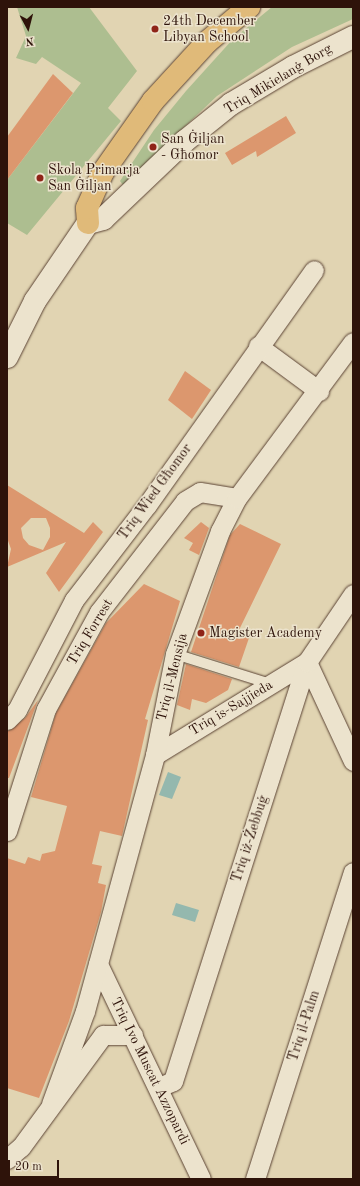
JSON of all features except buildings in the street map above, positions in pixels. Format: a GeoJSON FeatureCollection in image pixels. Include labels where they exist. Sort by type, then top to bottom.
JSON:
{"type":"FeatureCollection","features":[{"type":"Feature","properties":{"kind":"highway"},"geometry":{"type":"LineString","coordinates":[[88,223],[86,208],[104,172],[153,101],[207,42],[249,7]]}},
{"type":"Feature","properties":{"kind":"main road","name":"Triq Mikielanġ Borg"},"geometry":{"type":"LineString","coordinates":[[88,223],[102,219],[185,141],[231,104],[293,67],[353,37]]}},
{"type":"Feature","properties":{"kind":"main road"},"geometry":{"type":"LineString","coordinates":[[7,357],[35,301],[88,223]]}},
{"type":"Feature","properties":{"kind":"street","name":"Triq Wied Għomor"},"geometry":{"type":"LineString","coordinates":[[12,715],[74,600],[147,505],[258,346],[314,270]]}},
{"type":"Feature","properties":{"kind":"street","name":"Triq il-Mensija"},"geometry":{"type":"LineString","coordinates":[[51,1104],[80,1027],[98,964],[155,755],[175,654],[220,531],[237,498],[319,391],[353,342]]}},
{"type":"Feature","properties":{"kind":"street"},"geometry":{"type":"LineString","coordinates":[[258,346],[319,391]]}},
{"type":"Feature","properties":{"kind":"street","name":"Triq Forrest"},"geometry":{"type":"LineString","coordinates":[[7,831],[46,709],[99,612],[185,500],[200,492],[237,498]]}},
{"type":"Feature","properties":{"kind":"street","name":"Triq iż-Żebbuġ"},"geometry":{"type":"LineString","coordinates":[[159,1087],[172,1081],[307,662],[353,594]]}},
{"type":"Feature","properties":{"kind":"street"},"geometry":{"type":"LineString","coordinates":[[307,662],[353,761]]}},
{"type":"Feature","properties":{"kind":"street","name":"Triq is-Sajjieda"},"geometry":{"type":"LineString","coordinates":[[155,755],[307,662]]}},
{"type":"Feature","properties":{"kind":"street"},"geometry":{"type":"LineString","coordinates":[[12,715],[46,709]]}},
{"type":"Feature","properties":{"kind":"street","name":"Triq il-Palm"},"geometry":{"type":"LineString","coordinates":[[255,1179],[353,872]]}},
{"type":"Feature","properties":{"kind":"street","name":"Triq Ivo Muscat Azzopardi"},"geometry":{"type":"LineString","coordinates":[[98,964],[159,1087],[201,1179]]}},
{"type":"Feature","properties":{"kind":"street"},"geometry":{"type":"LineString","coordinates":[[80,1027],[103,1034],[133,1035]]}},
{"type":"Feature","properties":{"kind":"street","name":"Triq il-Mensija"},"geometry":{"type":"LineString","coordinates":[[7,1159],[20,1147],[103,1034]]}},
{"type":"Feature","properties":{"kind":"lane"},"geometry":{"type":"LineString","coordinates":[[175,654],[271,684]]}},
{"type":"Feature","properties":{"kind":"green space","name":"Skola Primarja San Ġiljan"},"geometry":{"type":"Polygon","coordinates":[[[17,7],[89,7],[137,71],[108,108],[121,121],[27,235],[7,223],[7,180],[81,83],[42,57],[36,64],[16,58],[26,36],[17,7]]]}},
{"type":"Feature","properties":{"kind":"green space"},"geometry":{"type":"Polygon","coordinates":[[[272,7],[353,7],[353,19],[292,47],[217,96],[123,185],[120,181],[154,130],[186,91],[233,39],[272,7]]]}},
{"type":"Feature","properties":{"kind":"water"},"geometry":{"type":"Polygon","coordinates":[[[168,772],[181,777],[172,799],[159,795],[168,772]]]}},
{"type":"Feature","properties":{"kind":"water"},"geometry":{"type":"Polygon","coordinates":[[[176,903],[199,910],[195,922],[172,915],[176,903]]]}},
{"type":"Feature","properties":{"kind":"place","name":"24th December Libyan School"},"geometry":{"type":"Point","coordinates":[155,29]}},
{"type":"Feature","properties":{"kind":"place","name":"San Ġiljan - Għomor"},"geometry":{"type":"Point","coordinates":[153,147]}},
{"type":"Feature","properties":{"kind":"place","name":"Skola Primarja San Ġiljan"},"geometry":{"type":"Point","coordinates":[40,178]}},
{"type":"Feature","properties":{"kind":"place","name":"Magister Academy"},"geometry":{"type":"Point","coordinates":[201,633]}}]}
